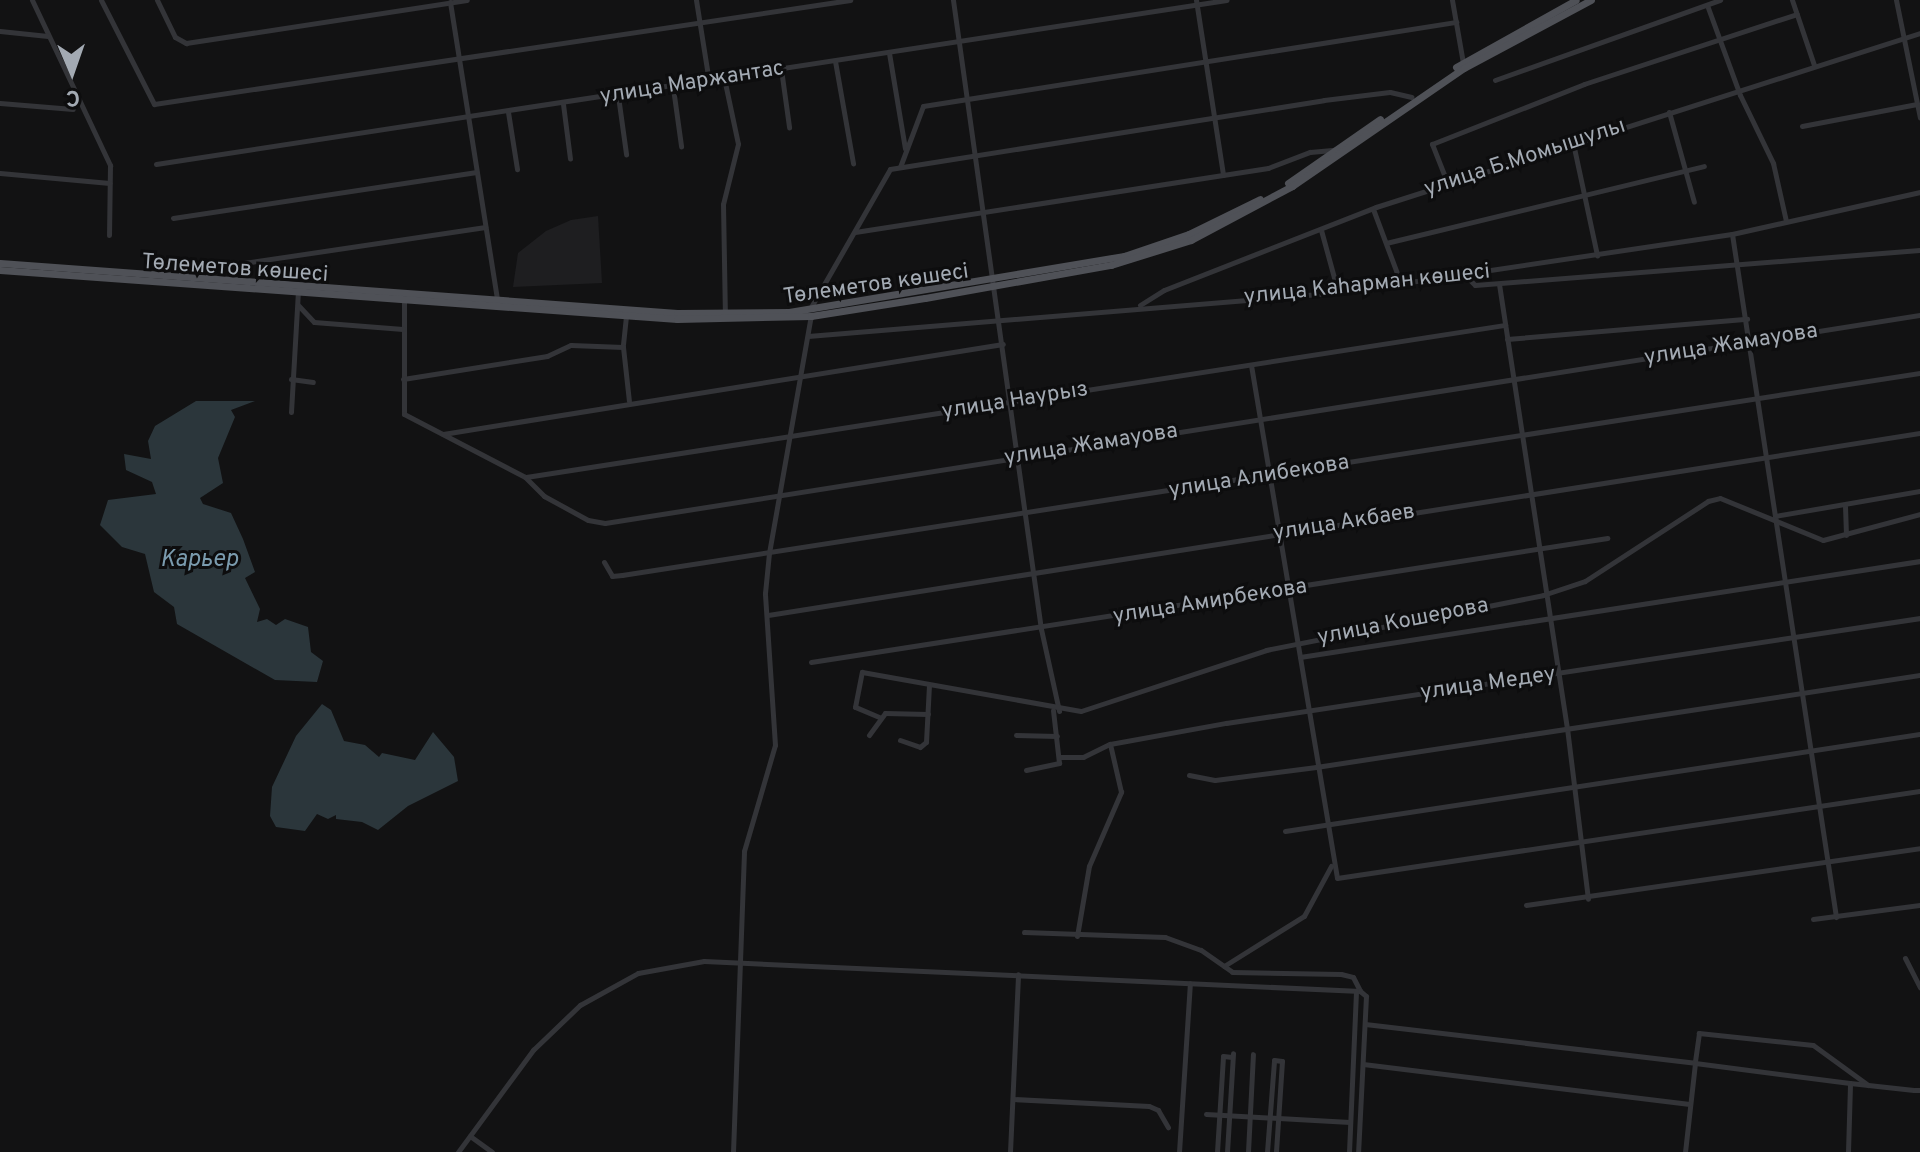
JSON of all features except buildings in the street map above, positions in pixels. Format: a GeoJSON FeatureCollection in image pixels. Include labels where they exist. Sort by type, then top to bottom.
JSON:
{"type":"FeatureCollection","features":[{"type":"Feature","properties":{"kind":"main road","name":"Төлеметов көшесі"},"geometry":{"type":"LineString","coordinates":[[1337,152],[1463,63],[1576,0]]}},
{"type":"Feature","properties":{"kind":"main road","name":"Төлеметов көшесі"},"geometry":{"type":"LineString","coordinates":[[0,263],[404,300],[497,302],[626,316],[810,313],[1111,265],[1176,245],[1257,206],[1464,68],[1591,0]]}},
{"type":"Feature","properties":{"kind":"main road","name":"Төлеметов көшесі"},"geometry":{"type":"LineString","coordinates":[[0,270],[725,316]]}},
{"type":"Feature","properties":{"kind":"street"},"geometry":{"type":"LineString","coordinates":[[32,0],[110,165],[109,235]]}},
{"type":"Feature","properties":{"kind":"street"},"geometry":{"type":"LineString","coordinates":[[101,0],[154,104],[850,0]]}},
{"type":"Feature","properties":{"kind":"street"},"geometry":{"type":"LineString","coordinates":[[157,0],[175,37],[186,43],[467,0]]}},
{"type":"Feature","properties":{"kind":"street"},"geometry":{"type":"LineString","coordinates":[[696,0],[709,82]]}},
{"type":"Feature","properties":{"kind":"street"},"geometry":{"type":"LineString","coordinates":[[953,0],[986,211],[1041,629],[1056,710],[1059,757]]}},
{"type":"Feature","properties":{"kind":"street","name":"улица Маржантас"},"geometry":{"type":"LineString","coordinates":[[156,164],[673,88],[1197,2],[1227,0]]}},
{"type":"Feature","properties":{"kind":"street"},"geometry":{"type":"LineString","coordinates":[[1452,0],[1463,63]]}},
{"type":"Feature","properties":{"kind":"street"},"geometry":{"type":"LineString","coordinates":[[1495,80],[1720,0]]}},
{"type":"Feature","properties":{"kind":"street"},"geometry":{"type":"LineString","coordinates":[[1792,0],[1814,65]]}},
{"type":"Feature","properties":{"kind":"street"},"geometry":{"type":"LineString","coordinates":[[1896,0],[1920,118]]}},
{"type":"Feature","properties":{"kind":"street"},"geometry":{"type":"LineString","coordinates":[[450,1],[497,302]]}},
{"type":"Feature","properties":{"kind":"street"},"geometry":{"type":"LineString","coordinates":[[1197,2],[1223,175]]}},
{"type":"Feature","properties":{"kind":"street"},"geometry":{"type":"LineString","coordinates":[[1707,5],[1738,90],[1776,173],[1786,221]]}},
{"type":"Feature","properties":{"kind":"street"},"geometry":{"type":"LineString","coordinates":[[1447,182],[1432,144],[1719,39],[1797,14]]}},
{"type":"Feature","properties":{"kind":"street"},"geometry":{"type":"LineString","coordinates":[[900,167],[923,106],[1456,22]]}},
{"type":"Feature","properties":{"kind":"street"},"geometry":{"type":"LineString","coordinates":[[0,31],[49,36]]}},
{"type":"Feature","properties":{"kind":"street","name":"улица Б.Момышулы"},"geometry":{"type":"LineString","coordinates":[[1139,306],[1164,290],[1447,182],[1920,33]]}},
{"type":"Feature","properties":{"kind":"street"},"geometry":{"type":"LineString","coordinates":[[889,53],[906,150]]}},
{"type":"Feature","properties":{"kind":"street"},"geometry":{"type":"LineString","coordinates":[[835,61],[853,163]]}},
{"type":"Feature","properties":{"kind":"street"},"geometry":{"type":"LineString","coordinates":[[781,69],[789,127]]}},
{"type":"Feature","properties":{"kind":"street"},"geometry":{"type":"LineString","coordinates":[[724,78],[738,144],[723,204],[725,316]]}},
{"type":"Feature","properties":{"kind":"street"},"geometry":{"type":"LineString","coordinates":[[673,88],[681,146]]}},
{"type":"Feature","properties":{"kind":"street"},"geometry":{"type":"LineString","coordinates":[[733,1152],[744,851],[775,745],[768,615],[769,553],[810,313],[890,169],[1375,93],[1411,97]]}},
{"type":"Feature","properties":{"kind":"street"},"geometry":{"type":"LineString","coordinates":[[618,96],[626,154]]}},
{"type":"Feature","properties":{"kind":"street"},"geometry":{"type":"LineString","coordinates":[[0,103],[73,109]]}},
{"type":"Feature","properties":{"kind":"street"},"geometry":{"type":"LineString","coordinates":[[563,104],[570,159]]}},
{"type":"Feature","properties":{"kind":"street"},"geometry":{"type":"LineString","coordinates":[[1802,126],[1917,104]]}},
{"type":"Feature","properties":{"kind":"street"},"geometry":{"type":"LineString","coordinates":[[508,112],[517,169]]}},
{"type":"Feature","properties":{"kind":"street"},"geometry":{"type":"LineString","coordinates":[[1669,112],[1694,202]]}},
{"type":"Feature","properties":{"kind":"street"},"geometry":{"type":"LineString","coordinates":[[1573,143],[1597,255]]}},
{"type":"Feature","properties":{"kind":"street"},"geometry":{"type":"LineString","coordinates":[[854,232],[1223,175],[1337,152]]}},
{"type":"Feature","properties":{"kind":"street"},"geometry":{"type":"LineString","coordinates":[[1386,243],[1704,166]]}},
{"type":"Feature","properties":{"kind":"street"},"geometry":{"type":"LineString","coordinates":[[173,218],[477,172]]}},
{"type":"Feature","properties":{"kind":"street"},"geometry":{"type":"LineString","coordinates":[[0,173],[110,183]]}},
{"type":"Feature","properties":{"kind":"street","name":"улица Каһарман көшесі"},"geometry":{"type":"LineString","coordinates":[[808,336],[1001,321],[1139,306],[1338,292],[1401,284],[1732,234],[1920,192]]}},
{"type":"Feature","properties":{"kind":"street"},"geometry":{"type":"LineString","coordinates":[[1373,209],[1401,284]]}},
{"type":"Feature","properties":{"kind":"street"},"geometry":{"type":"LineString","coordinates":[[244,263],[485,227]]}},
{"type":"Feature","properties":{"kind":"street"},"geometry":{"type":"LineString","coordinates":[[1321,230],[1338,292]]}},
{"type":"Feature","properties":{"kind":"street"},"geometry":{"type":"LineString","coordinates":[[1732,234],[1760,399],[1775,518],[1813,750],[1836,917]]}},
{"type":"Feature","properties":{"kind":"street"},"geometry":{"type":"LineString","coordinates":[[1465,275],[1468,283],[1499,284],[1920,250]]}},
{"type":"Feature","properties":{"kind":"street"},"geometry":{"type":"LineString","coordinates":[[1499,284],[1531,493],[1543,595],[1567,728],[1588,899]]}},
{"type":"Feature","properties":{"kind":"street"},"geometry":{"type":"LineString","coordinates":[[291,412],[299,288]]}},
{"type":"Feature","properties":{"kind":"street","name":"улица Жамауова"},"geometry":{"type":"LineString","coordinates":[[404,300],[404,414],[525,477],[544,496],[596,523],[1920,315]]}},
{"type":"Feature","properties":{"kind":"street"},"geometry":{"type":"LineString","coordinates":[[297,304],[314,322],[403,329]]}},
{"type":"Feature","properties":{"kind":"street"},"geometry":{"type":"LineString","coordinates":[[626,316],[623,347],[629,401]]}},
{"type":"Feature","properties":{"kind":"street"},"geometry":{"type":"LineString","coordinates":[[1507,339],[1747,319]]}},
{"type":"Feature","properties":{"kind":"street","name":"улица Наурыз"},"geometry":{"type":"LineString","coordinates":[[525,477],[1505,325]]}},
{"type":"Feature","properties":{"kind":"street"},"geometry":{"type":"LineString","coordinates":[[442,434],[629,401],[1003,344]]}},
{"type":"Feature","properties":{"kind":"street"},"geometry":{"type":"LineString","coordinates":[[403,379],[547,356],[571,345],[623,347]]}},
{"type":"Feature","properties":{"kind":"street"},"geometry":{"type":"LineString","coordinates":[[1251,365],[1300,657],[1324,825],[1337,878],[1920,791]]}},
{"type":"Feature","properties":{"kind":"street","name":"улица Алибекова"},"geometry":{"type":"LineString","coordinates":[[604,562],[612,576],[1920,373]]}},
{"type":"Feature","properties":{"kind":"street"},"geometry":{"type":"LineString","coordinates":[[291,379],[313,382]]}},
{"type":"Feature","properties":{"kind":"street","name":"улица Акбаев"},"geometry":{"type":"LineString","coordinates":[[768,615],[1920,433]]}},
{"type":"Feature","properties":{"kind":"street"},"geometry":{"type":"LineString","coordinates":[[1775,518],[1920,491]]}},
{"type":"Feature","properties":{"kind":"street","name":"улица Кошерова"},"geometry":{"type":"LineString","coordinates":[[879,717],[855,707],[861,674],[1056,710],[1111,704],[1297,643],[1543,595],[1585,581],[1708,501],[1734,501],[1775,518],[1813,539],[1846,535],[1920,514]]}},
{"type":"Feature","properties":{"kind":"street"},"geometry":{"type":"LineString","coordinates":[[1845,506],[1846,535]]}},
{"type":"Feature","properties":{"kind":"street","name":"улица Амирбекова"},"geometry":{"type":"LineString","coordinates":[[811,662],[1041,629],[1607,538]]}},
{"type":"Feature","properties":{"kind":"street"},"geometry":{"type":"LineString","coordinates":[[1300,657],[1920,561]]}},
{"type":"Feature","properties":{"kind":"street","name":"улица Медеу"},"geometry":{"type":"LineString","coordinates":[[1026,770],[1054,768],[1059,757],[1083,757],[1110,744],[1308,710],[1920,618]]}},
{"type":"Feature","properties":{"kind":"street"},"geometry":{"type":"LineString","coordinates":[[1189,775],[1215,780],[1316,767],[1920,675]]}},
{"type":"Feature","properties":{"kind":"street"},"geometry":{"type":"LineString","coordinates":[[900,740],[924,746],[929,685]]}},
{"type":"Feature","properties":{"kind":"street"},"geometry":{"type":"LineString","coordinates":[[869,735],[879,717],[928,714]]}},
{"type":"Feature","properties":{"kind":"street"},"geometry":{"type":"LineString","coordinates":[[1285,831],[1920,734]]}},
{"type":"Feature","properties":{"kind":"street"},"geometry":{"type":"LineString","coordinates":[[1016,735],[1057,736]]}},
{"type":"Feature","properties":{"kind":"street"},"geometry":{"type":"LineString","coordinates":[[1077,936],[1089,866],[1121,792],[1110,744]]}},
{"type":"Feature","properties":{"kind":"street"},"geometry":{"type":"LineString","coordinates":[[1526,905],[1588,899],[1920,848]]}},
{"type":"Feature","properties":{"kind":"street"},"geometry":{"type":"LineString","coordinates":[[1224,966],[1304,916],[1332,865]]}},
{"type":"Feature","properties":{"kind":"street"},"geometry":{"type":"LineString","coordinates":[[1813,919],[1920,905]]}},
{"type":"Feature","properties":{"kind":"street"},"geometry":{"type":"LineString","coordinates":[[1024,932],[1165,937],[1201,950],[1224,966],[1243,973],[1341,974],[1353,977],[1358,991],[1349,1152]]}},
{"type":"Feature","properties":{"kind":"street"},"geometry":{"type":"LineString","coordinates":[[1905,958],[1920,987]]}},
{"type":"Feature","properties":{"kind":"street"},"geometry":{"type":"LineString","coordinates":[[458,1152],[533,1050],[591,997],[638,973],[666,966],[742,962],[1358,991],[1366,996],[1358,1152]]}},
{"type":"Feature","properties":{"kind":"street"},"geometry":{"type":"LineString","coordinates":[[1010,1152],[1018,974]]}},
{"type":"Feature","properties":{"kind":"street"},"geometry":{"type":"LineString","coordinates":[[1179,1152],[1190,983]]}},
{"type":"Feature","properties":{"kind":"street"},"geometry":{"type":"LineString","coordinates":[[1365,1024],[1920,1090]]}},
{"type":"Feature","properties":{"kind":"street"},"geometry":{"type":"LineString","coordinates":[[1685,1152],[1699,1033],[1813,1045],[1868,1085]]}},
{"type":"Feature","properties":{"kind":"street"},"geometry":{"type":"LineString","coordinates":[[1248,1152],[1253,1054]]}},
{"type":"Feature","properties":{"kind":"street"},"geometry":{"type":"LineString","coordinates":[[1217,1152],[1223,1056],[1232,1055],[1227,1152]]}},
{"type":"Feature","properties":{"kind":"street"},"geometry":{"type":"LineString","coordinates":[[1267,1152],[1273,1060],[1281,1060],[1276,1152]]}},
{"type":"Feature","properties":{"kind":"street"},"geometry":{"type":"LineString","coordinates":[[1363,1064],[1690,1104]]}},
{"type":"Feature","properties":{"kind":"street"},"geometry":{"type":"LineString","coordinates":[[1848,1152],[1850,1083]]}},
{"type":"Feature","properties":{"kind":"street"},"geometry":{"type":"LineString","coordinates":[[1013,1099],[1155,1107],[1168,1127]]}},
{"type":"Feature","properties":{"kind":"street"},"geometry":{"type":"LineString","coordinates":[[1206,1114],[1350,1122]]}},
{"type":"Feature","properties":{"kind":"street"},"geometry":{"type":"LineString","coordinates":[[470,1136],[492,1152]]}},
{"type":"Feature","properties":{"kind":"shaded area"},"geometry":{"type":"Polygon","coordinates":[[[598,216],[602,283],[513,287],[518,253],[546,231],[571,220],[598,216]]]}},
{"type":"Feature","properties":{"kind":"water","name":"Карьер"},"geometry":{"type":"Polygon","coordinates":[[[196,401],[255,401],[231,410],[235,417],[218,458],[223,483],[200,498],[203,504],[231,513],[243,539],[255,572],[245,578],[260,609],[257,622],[267,619],[276,625],[285,619],[308,627],[311,652],[323,661],[317,682],[275,680],[177,624],[174,607],[154,592],[145,554],[122,547],[100,525],[108,500],[156,494],[152,482],[126,470],[124,454],[151,459],[148,441],[155,426],[196,401]]]}},
{"type":"Feature","properties":{"kind":"water"},"geometry":{"type":"Polygon","coordinates":[[[322,704],[331,710],[344,741],[365,745],[379,757],[382,753],[415,760],[433,732],[454,757],[458,781],[408,806],[378,830],[362,822],[336,819],[336,815],[328,819],[317,814],[305,831],[276,827],[270,816],[272,787],[296,736],[322,704]]]}}]}
